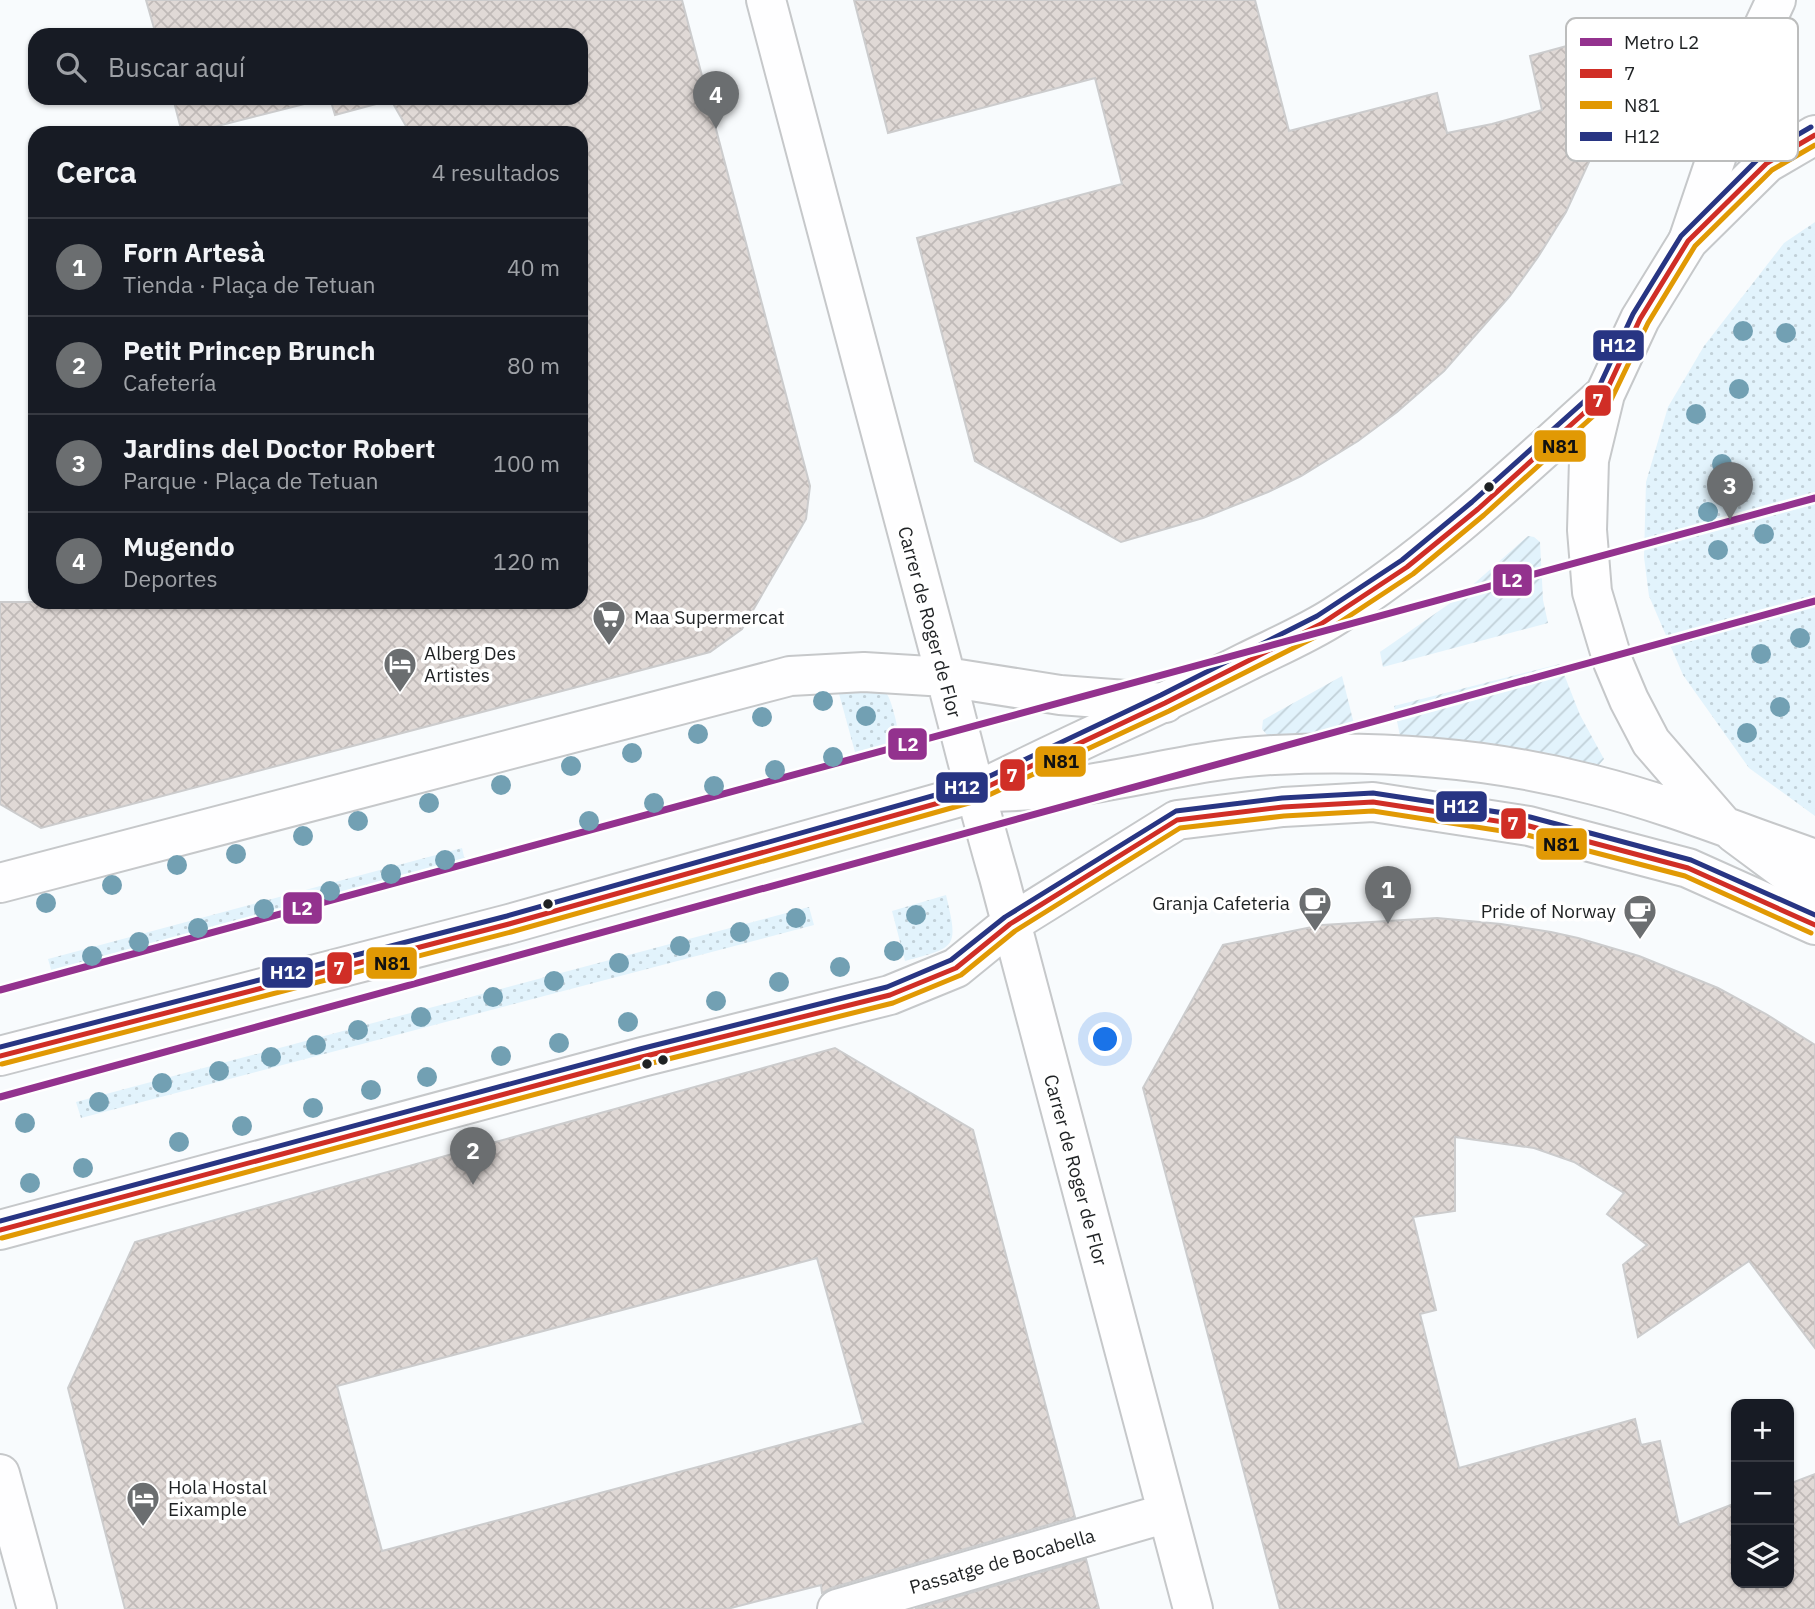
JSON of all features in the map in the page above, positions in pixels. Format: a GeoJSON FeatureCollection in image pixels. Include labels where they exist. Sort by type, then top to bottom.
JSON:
{"type":"FeatureCollection","features":[{"type":"Feature","properties":{"kind":"street","name":"Carrer de Roger de Flor"},"geometry":{"type":"LineString","coordinates":[[766,0],[895,494],[946,677],[974,793],[1193,1609]]}},
{"type":"Feature","properties":{"kind":"street"},"geometry":{"type":"LineString","coordinates":[[1768,18],[1776,0]]}},
{"type":"Feature","properties":{"kind":"street"},"geometry":{"type":"LineString","coordinates":[[1798,145],[1815,135]]}},
{"type":"Feature","properties":{"kind":"street"},"geometry":{"type":"LineString","coordinates":[[1715,161],[1688,241],[1640,319],[1605,394],[1589,460],[1587,530],[1592,592],[1613,662],[1651,742],[1724,826],[1815,893]]}},
{"type":"Feature","properties":{"kind":"street"},"geometry":{"type":"LineString","coordinates":[[1688,241],[1770,161]]}},
{"type":"Feature","properties":{"kind":"street"},"geometry":{"type":"LineString","coordinates":[[0,1056],[509,924],[974,793],[1165,703],[1321,624],[1407,567],[1478,509],[1605,394]]}},
{"type":"Feature","properties":{"kind":"street"},"geometry":{"type":"LineString","coordinates":[[0,883],[790,676],[864,672],[946,677],[1060,695],[1165,703]]}},
{"type":"Feature","properties":{"kind":"street"},"geometry":{"type":"LineString","coordinates":[[974,793],[1074,786],[1207,763],[1273,755],[1404,755],[1497,765],[1595,785],[1724,826],[1815,859]]}},
{"type":"Feature","properties":{"kind":"street"},"geometry":{"type":"LineString","coordinates":[[0,1230],[642,1057],[890,995],[956,968],[1010,924],[1177,820],[1283,807],[1373,802],[1530,826],[1688,868],[1815,925]]}},
{"type":"Feature","properties":{"kind":"street"},"geometry":{"type":"LineString","coordinates":[[0,1474],[37,1609]]}},
{"type":"Feature","properties":{"kind":"street","name":"Passatge de Bocabella"},"geometry":{"type":"LineString","coordinates":[[837,1609],[1167,1513]]}},
{"type":"Feature","properties":{"kind":"shaded area"},"geometry":{"type":"Polygon","coordinates":[[[1815,222],[1815,816],[1749,768],[1683,675],[1649,596],[1644,557],[1646,482],[1668,407],[1704,346],[1784,243],[1815,222]]]}},
{"type":"Feature","properties":{"kind":"shaded area"},"geometry":{"type":"Polygon","coordinates":[[[1528,536],[1540,542],[1543,600],[1548,623],[1383,667],[1380,652],[1459,597],[1528,536]]]}},
{"type":"Feature","properties":{"kind":"shaded area"},"geometry":{"type":"Polygon","coordinates":[[[1560,664],[1580,715],[1604,759],[1597,767],[1475,743],[1400,736],[1394,706],[1560,664]]]}},
{"type":"Feature","properties":{"kind":"shaded area"},"geometry":{"type":"Polygon","coordinates":[[[1342,676],[1357,736],[1268,736],[1262,729],[1263,720],[1342,676]]]}},
{"type":"Feature","properties":{"kind":"shaded area"},"geometry":{"type":"Polygon","coordinates":[[[882,687],[893,709],[897,729],[895,745],[884,754],[858,763],[838,690],[882,687]]]}},
{"type":"Feature","properties":{"kind":"shaded area"},"geometry":{"type":"Polygon","coordinates":[[[462,848],[466,865],[53,976],[48,959],[462,848]]]}},
{"type":"Feature","properties":{"kind":"shaded area"},"geometry":{"type":"Polygon","coordinates":[[[946,895],[952,926],[950,943],[935,952],[905,961],[892,911],[946,895]]]}},
{"type":"Feature","properties":{"kind":"shaded area"},"geometry":{"type":"Polygon","coordinates":[[[809,907],[814,925],[81,1118],[76,1102],[809,907]]]}},
{"type":"Feature","properties":{"kind":"building"},"geometry":{"type":"Polygon","coordinates":[[[146,0],[682,0],[810,486],[806,519],[742,629],[710,652],[41,828],[0,804],[0,602],[28,602],[28,609],[588,609],[588,126],[406,126],[394,105],[588,105],[588,28],[154,28],[146,0]]]}},
{"type":"Feature","properties":{"kind":"building"},"geometry":{"type":"Polygon","coordinates":[[[854,0],[1255,0],[1289,131],[1437,93],[1447,133],[1542,110],[1530,56],[1566,46],[1566,161],[1589,161],[1566,212],[1510,296],[1444,371],[1397,412],[1358,441],[1301,476],[1268,492],[1203,518],[1121,542],[975,461],[917,238],[1122,184],[1095,78],[888,133],[854,0]]]}},
{"type":"Feature","properties":{"kind":"building"},"geometry":{"type":"Polygon","coordinates":[[[175,105],[300,105],[218,126],[180,126],[175,105]]]}},
{"type":"Feature","properties":{"kind":"building"},"geometry":{"type":"Polygon","coordinates":[[[332,105],[372,105],[335,115],[332,105]]]}},
{"type":"Feature","properties":{"kind":"building"},"geometry":{"type":"Polygon","coordinates":[[[1437,918],[1501,924],[1578,938],[1639,956],[1718,988],[1815,1045],[1815,1348],[1749,1261],[1638,1337],[1623,1265],[1647,1245],[1607,1214],[1624,1193],[1574,1162],[1534,1148],[1455,1137],[1455,1211],[1413,1217],[1436,1310],[1420,1314],[1459,1468],[1635,1419],[1641,1445],[1660,1441],[1679,1525],[1731,1505],[1731,1588],[1794,1588],[1794,1482],[1815,1474],[1815,1609],[1280,1609],[1143,1088],[1223,945],[1322,925],[1437,918]]]}},
{"type":"Feature","properties":{"kind":"building"},"geometry":{"type":"Polygon","coordinates":[[[835,1048],[973,1130],[1075,1517],[831,1588],[822,1593],[821,1585],[727,1609],[125,1609],[68,1388],[135,1242],[835,1048]],[[817,1258],[337,1386],[382,1551],[863,1423],[817,1258]]]}},
{"type":"Feature","properties":{"kind":"building"},"geometry":{"type":"Polygon","coordinates":[[[1086,1559],[1099,1609],[915,1609],[1086,1559]]]}},
{"type":"Feature","properties":{"kind":"metro line","name":"L2"},"geometry":{"type":"LineString","coordinates":[[0,990],[1815,498]]}},
{"type":"Feature","properties":{"kind":"metro line","name":"L2"},"geometry":{"type":"LineString","coordinates":[[0,1097],[1815,601]]}},
{"type":"Feature","properties":{"kind":"transit line","name":"H12"},"geometry":{"type":"LineString","coordinates":[[1798,135],[1811,127]]}},
{"type":"Feature","properties":{"kind":"transit line","name":"7"},"geometry":{"type":"LineString","coordinates":[[1798,145],[1815,135]]}},
{"type":"Feature","properties":{"kind":"transit line","name":"N81"},"geometry":{"type":"LineString","coordinates":[[1798,155],[1815,145]]}},
{"type":"Feature","properties":{"kind":"transit line","name":"H12"},"geometry":{"type":"LineString","coordinates":[[0,1047],[507,916],[971,785],[1161,695],[1317,616],[1402,560],[1472,502],[1598,389],[1633,314],[1681,236],[1756,161]]}},
{"type":"Feature","properties":{"kind":"transit line","name":"7"},"geometry":{"type":"LineString","coordinates":[[0,1056],[509,924],[974,793],[1165,703],[1321,624],[1407,567],[1478,509],[1605,394],[1640,319],[1688,241],[1770,161]]}},
{"type":"Feature","properties":{"kind":"transit line","name":"N81"},"geometry":{"type":"LineString","coordinates":[[2,1064],[511,932],[976,801],[1169,711],[1325,632],[1413,574],[1484,515],[1611,400],[1648,323],[1695,246],[1772,170],[1787,161]]}},
{"type":"Feature","properties":{"kind":"transit line","name":"H12"},"geometry":{"type":"LineString","coordinates":[[0,1221],[640,1049],[887,987],[951,960],[1005,917],[1176,811],[1282,798],[1373,793],[1530,817],[1691,860],[1815,915]]}},
{"type":"Feature","properties":{"kind":"transit line","name":"7"},"geometry":{"type":"LineString","coordinates":[[0,1230],[642,1057],[890,995],[956,968],[1010,924],[1177,820],[1283,807],[1373,802],[1529,826],[1688,868],[1815,925]]}},
{"type":"Feature","properties":{"kind":"transit line","name":"N81"},"geometry":{"type":"LineString","coordinates":[[2,1238],[644,1065],[893,1003],[961,975],[1015,931],[1180,828],[1284,816],[1373,811],[1527,835],[1685,876],[1811,933]]}},
{"type":"Feature","properties":{"kind":"place","name":"Mugendo"},"geometry":{"type":"Point","coordinates":[716,129]}},
{"type":"Feature","properties":{"kind":"place","name":"Jardins del Doctor Robert"},"geometry":{"type":"Point","coordinates":[1730,520]}},
{"type":"Feature","properties":{"kind":"place","name":"Maa Supermercat"},"geometry":{"type":"Point","coordinates":[609,647]}},
{"type":"Feature","properties":{"kind":"place","name":"Alberg Des Artistes"},"geometry":{"type":"Point","coordinates":[400,694]}},
{"type":"Feature","properties":{"kind":"place","name":"Forn Artesà"},"geometry":{"type":"Point","coordinates":[1388,924]}},
{"type":"Feature","properties":{"kind":"place","name":"Granja Cafeteria"},"geometry":{"type":"Point","coordinates":[1315,933]}},
{"type":"Feature","properties":{"kind":"place","name":"Pride of Norway"},"geometry":{"type":"Point","coordinates":[1640,941]}},
{"type":"Feature","properties":{"kind":"place","name":"Petit Princep Brunch"},"geometry":{"type":"Point","coordinates":[473,1185]}},
{"type":"Feature","properties":{"kind":"place","name":"Hola Hostal Eixample"},"geometry":{"type":"Point","coordinates":[143,1528]}}]}
